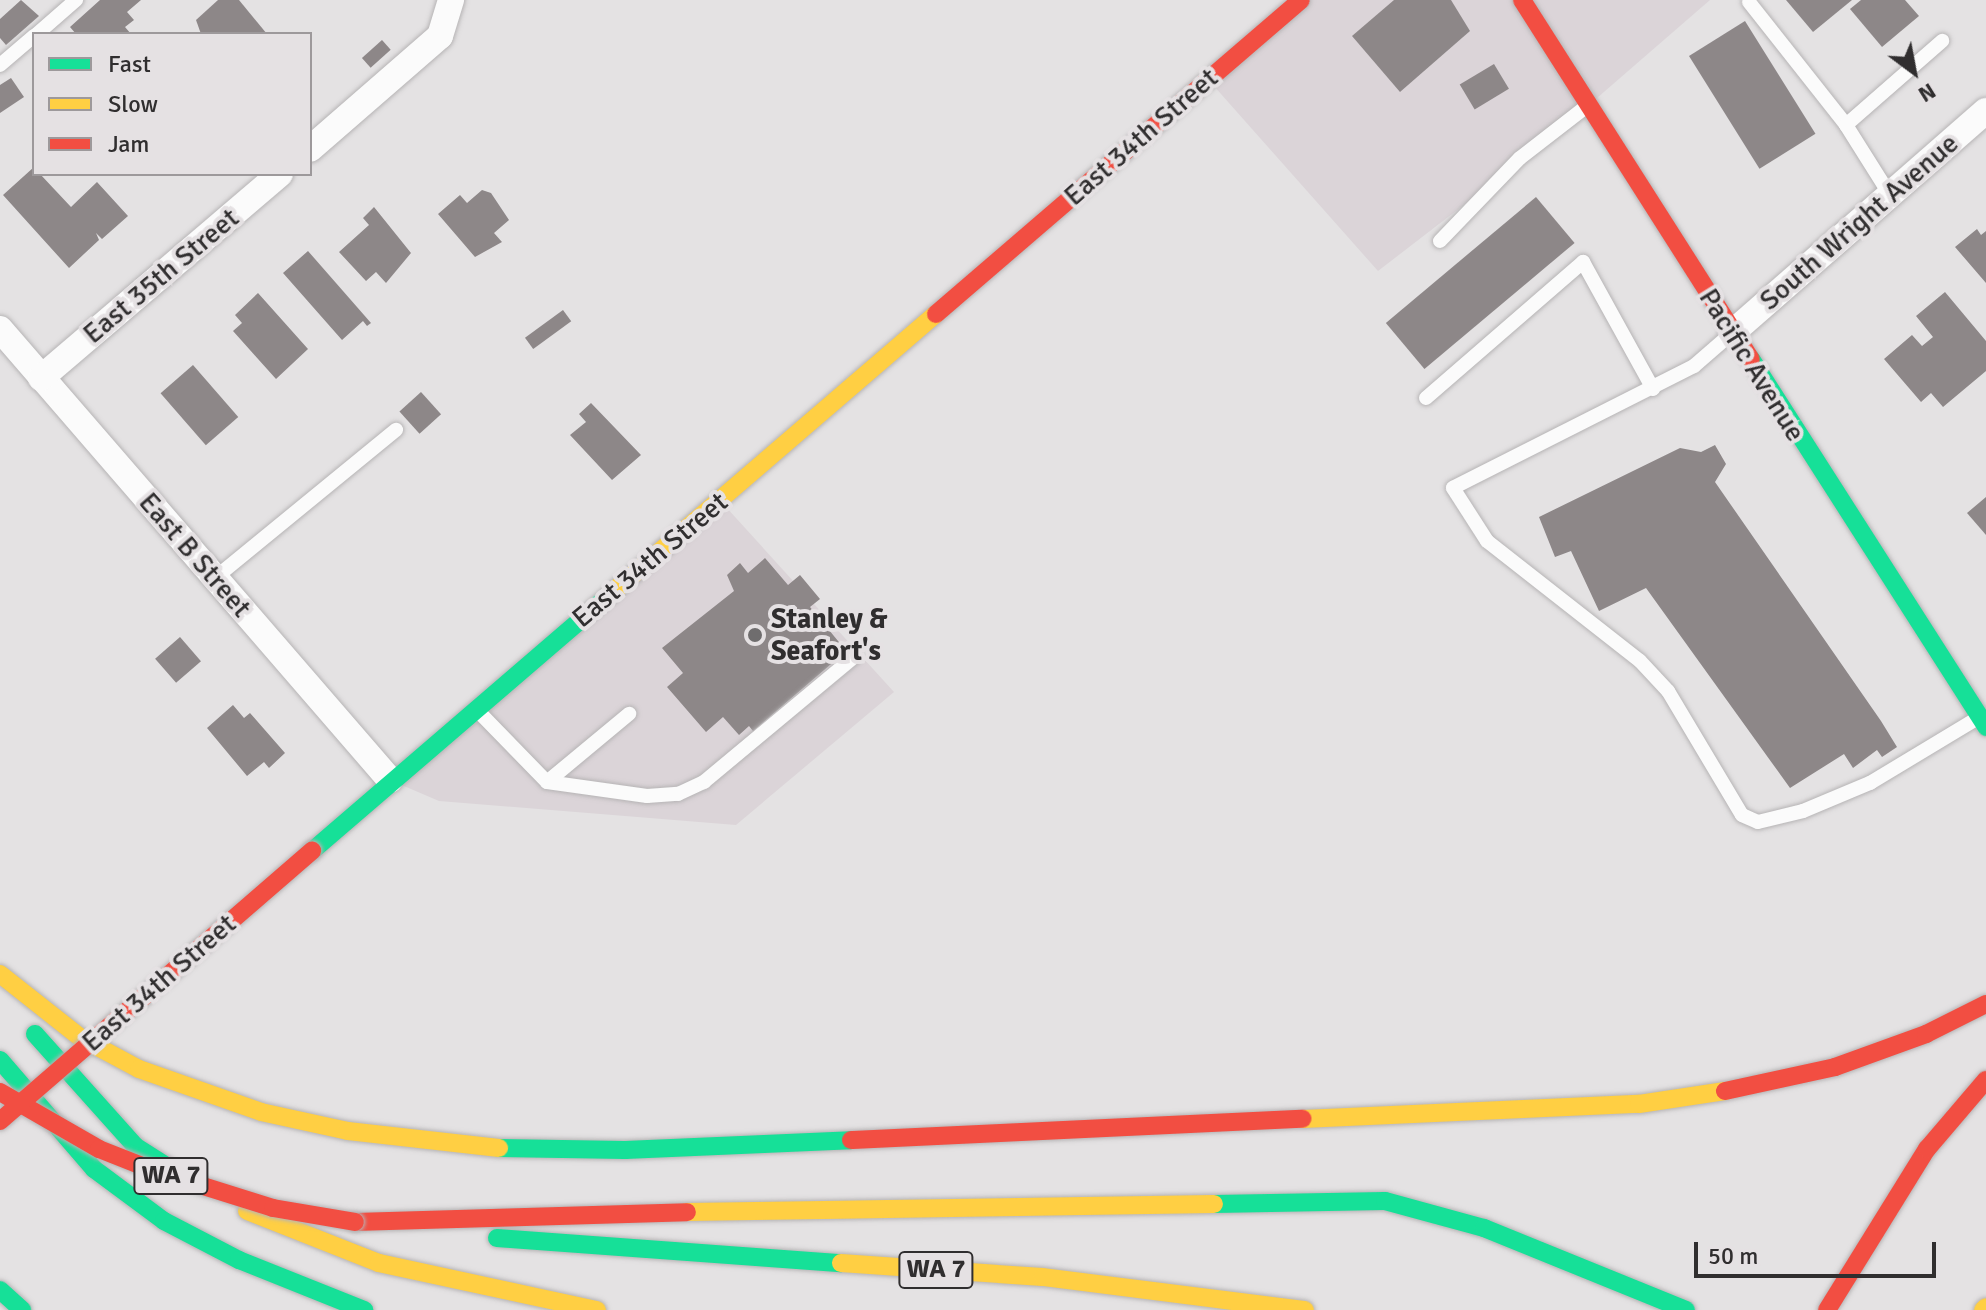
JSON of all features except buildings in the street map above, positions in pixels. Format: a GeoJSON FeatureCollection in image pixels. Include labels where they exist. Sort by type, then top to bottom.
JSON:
{"type":"FeatureCollection","features":[{"type":"Feature","properties":{"kind":"main road","name":"East 34th Street"},"geometry":{"type":"LineString","coordinates":[[0,1121],[390,780],[1301,0]]}},
{"type":"Feature","properties":{"kind":"main road","name":"Pacific Avenue"},"geometry":{"type":"LineString","coordinates":[[1522,0],[1983,722]]}},
{"type":"Feature","properties":{"kind":"main road"},"geometry":{"type":"LineString","coordinates":[[0,974],[81,1038],[139,1069],[261,1112],[348,1131],[465,1147],[625,1150],[1114,1124],[1639,1104],[1757,1086],[1835,1067],[1926,1034],[1986,1004]]}},
{"type":"Feature","properties":{"kind":"main road"},"geometry":{"type":"LineString","coordinates":[[0,989],[135,1146],[218,1198],[286,1230],[379,1263],[597,1310]]}},
{"type":"Feature","properties":{"kind":"main road"},"geometry":{"type":"LineString","coordinates":[[0,1060],[47,1120],[94,1169],[164,1221],[239,1260],[364,1310]]}},
{"type":"Feature","properties":{"kind":"main road"},"geometry":{"type":"LineString","coordinates":[[1827,1310],[1927,1149],[1986,1080]]}},
{"type":"Feature","properties":{"kind":"main road","name":"WA 7"},"geometry":{"type":"LineString","coordinates":[[0,1092],[99,1149],[152,1170],[259,1204],[355,1222],[564,1246],[1043,1277],[1305,1310]]}},
{"type":"Feature","properties":{"kind":"main road"},"geometry":{"type":"LineString","coordinates":[[355,1222],[566,1214],[1385,1201],[1484,1228],[1686,1310]]}},
{"type":"Feature","properties":{"kind":"main road"},"geometry":{"type":"LineString","coordinates":[[0,1290],[22,1310]]}},
{"type":"Feature","properties":{"kind":"street"},"geometry":{"type":"LineString","coordinates":[[312,147],[440,36],[451,0]]}},
{"type":"Feature","properties":{"kind":"street","name":"South Wright Avenue"},"geometry":{"type":"LineString","coordinates":[[1732,333],[1986,111]]}},
{"type":"Feature","properties":{"kind":"street","name":"East 35th Street"},"geometry":{"type":"LineString","coordinates":[[41,378],[278,176]]}},
{"type":"Feature","properties":{"kind":"street","name":"East B Street"},"geometry":{"type":"LineString","coordinates":[[0,329],[390,780]]}},
{"type":"Feature","properties":{"kind":"lane"},"geometry":{"type":"LineString","coordinates":[[39,32],[76,0]]}},
{"type":"Feature","properties":{"kind":"lane"},"geometry":{"type":"LineString","coordinates":[[1749,2],[1846,125],[1890,195]]}},
{"type":"Feature","properties":{"kind":"lane"},"geometry":{"type":"LineString","coordinates":[[0,65],[32,38]]}},
{"type":"Feature","properties":{"kind":"lane"},"geometry":{"type":"LineString","coordinates":[[1846,125],[1942,41]]}},
{"type":"Feature","properties":{"kind":"lane"},"geometry":{"type":"LineString","coordinates":[[1440,241],[1520,158],[1588,105]]}},
{"type":"Feature","properties":{"kind":"lane"},"geometry":{"type":"LineString","coordinates":[[1426,398],[1583,262],[1653,389]]}},
{"type":"Feature","properties":{"kind":"lane"},"geometry":{"type":"LineString","coordinates":[[1732,333],[1694,366],[1653,389],[1453,488],[1487,541],[1640,661],[1668,691],[1742,815],[1758,822],[1803,811],[1870,783],[1983,722]]}},
{"type":"Feature","properties":{"kind":"lane"},"geometry":{"type":"LineString","coordinates":[[215,578],[396,430]]}},
{"type":"Feature","properties":{"kind":"lane"},"geometry":{"type":"LineString","coordinates":[[475,708],[547,782],[647,796],[678,794],[704,782],[855,656]]}},
{"type":"Feature","properties":{"kind":"lane"},"geometry":{"type":"LineString","coordinates":[[547,782],[629,714]]}},
{"type":"Feature","properties":{"kind":"shaded area"},"geometry":{"type":"Polygon","coordinates":[[[1300,0],[1710,0],[1552,137],[1378,271],[1205,76],[1300,0]]]}},
{"type":"Feature","properties":{"kind":"shaded area"},"geometry":{"type":"Polygon","coordinates":[[[716,496],[894,692],[736,825],[439,801],[390,780],[716,496]]]}},
{"type":"Feature","properties":{"kind":"traffic: fast"},"geometry":{"type":"LineString","coordinates":[[1751,359],[1986,727]]}},
{"type":"Feature","properties":{"kind":"traffic: fast"},"geometry":{"type":"LineString","coordinates":[[312,851],[615,590]]}},
{"type":"Feature","properties":{"kind":"traffic: fast"},"geometry":{"type":"LineString","coordinates":[[35,1034],[135,1146],[176,1172]]}},
{"type":"Feature","properties":{"kind":"traffic: fast"},"geometry":{"type":"LineString","coordinates":[[0,1060],[94,1169],[164,1221],[239,1260],[364,1310]]}},
{"type":"Feature","properties":{"kind":"traffic: fast"},"geometry":{"type":"LineString","coordinates":[[499,1148],[625,1150],[851,1140]]}},
{"type":"Feature","properties":{"kind":"traffic: fast"},"geometry":{"type":"LineString","coordinates":[[1214,1204],[1385,1201],[1484,1228],[1686,1310]]}},
{"type":"Feature","properties":{"kind":"traffic: fast"},"geometry":{"type":"LineString","coordinates":[[497,1238],[841,1263]]}},
{"type":"Feature","properties":{"kind":"traffic: fast"},"geometry":{"type":"LineString","coordinates":[[0,1290],[22,1310]]}},
{"type":"Feature","properties":{"kind":"traffic: slow"},"geometry":{"type":"LineString","coordinates":[[615,590],[936,314]]}},
{"type":"Feature","properties":{"kind":"traffic: slow"},"geometry":{"type":"LineString","coordinates":[[0,974],[81,1038],[139,1069],[261,1112],[348,1131],[499,1148]]}},
{"type":"Feature","properties":{"kind":"traffic: slow"},"geometry":{"type":"LineString","coordinates":[[1303,1119],[1639,1104],[1725,1091]]}},
{"type":"Feature","properties":{"kind":"traffic: slow"},"geometry":{"type":"LineString","coordinates":[[687,1212],[1214,1204]]}},
{"type":"Feature","properties":{"kind":"traffic: slow"},"geometry":{"type":"LineString","coordinates":[[247,1211],[379,1263],[597,1310]]}},
{"type":"Feature","properties":{"kind":"traffic: slow"},"geometry":{"type":"LineString","coordinates":[[841,1263],[1043,1277],[1305,1310]]}},
{"type":"Feature","properties":{"kind":"traffic: slow"},"geometry":{"type":"LineString","coordinates":[[1983,1310],[1986,1307]]}},
{"type":"Feature","properties":{"kind":"traffic: jam"},"geometry":{"type":"LineString","coordinates":[[936,314],[1301,0]]}},
{"type":"Feature","properties":{"kind":"traffic: jam"},"geometry":{"type":"LineString","coordinates":[[1522,0],[1751,359]]}},
{"type":"Feature","properties":{"kind":"traffic: jam"},"geometry":{"type":"LineString","coordinates":[[0,1121],[312,851]]}},
{"type":"Feature","properties":{"kind":"traffic: jam"},"geometry":{"type":"LineString","coordinates":[[1725,1091],[1835,1067],[1926,1034],[1986,1004]]}},
{"type":"Feature","properties":{"kind":"traffic: jam"},"geometry":{"type":"LineString","coordinates":[[1827,1310],[1927,1149],[1986,1080]]}},
{"type":"Feature","properties":{"kind":"traffic: jam"},"geometry":{"type":"LineString","coordinates":[[0,1092],[99,1149],[152,1170],[273,1208],[355,1222]]}},
{"type":"Feature","properties":{"kind":"traffic: jam"},"geometry":{"type":"LineString","coordinates":[[851,1140],[1303,1119]]}},
{"type":"Feature","properties":{"kind":"traffic: jam"},"geometry":{"type":"LineString","coordinates":[[355,1222],[687,1212]]}},
{"type":"Feature","properties":{"kind":"place","name":"Stanley & Seafort's"},"geometry":{"type":"Point","coordinates":[755,635]}}]}
